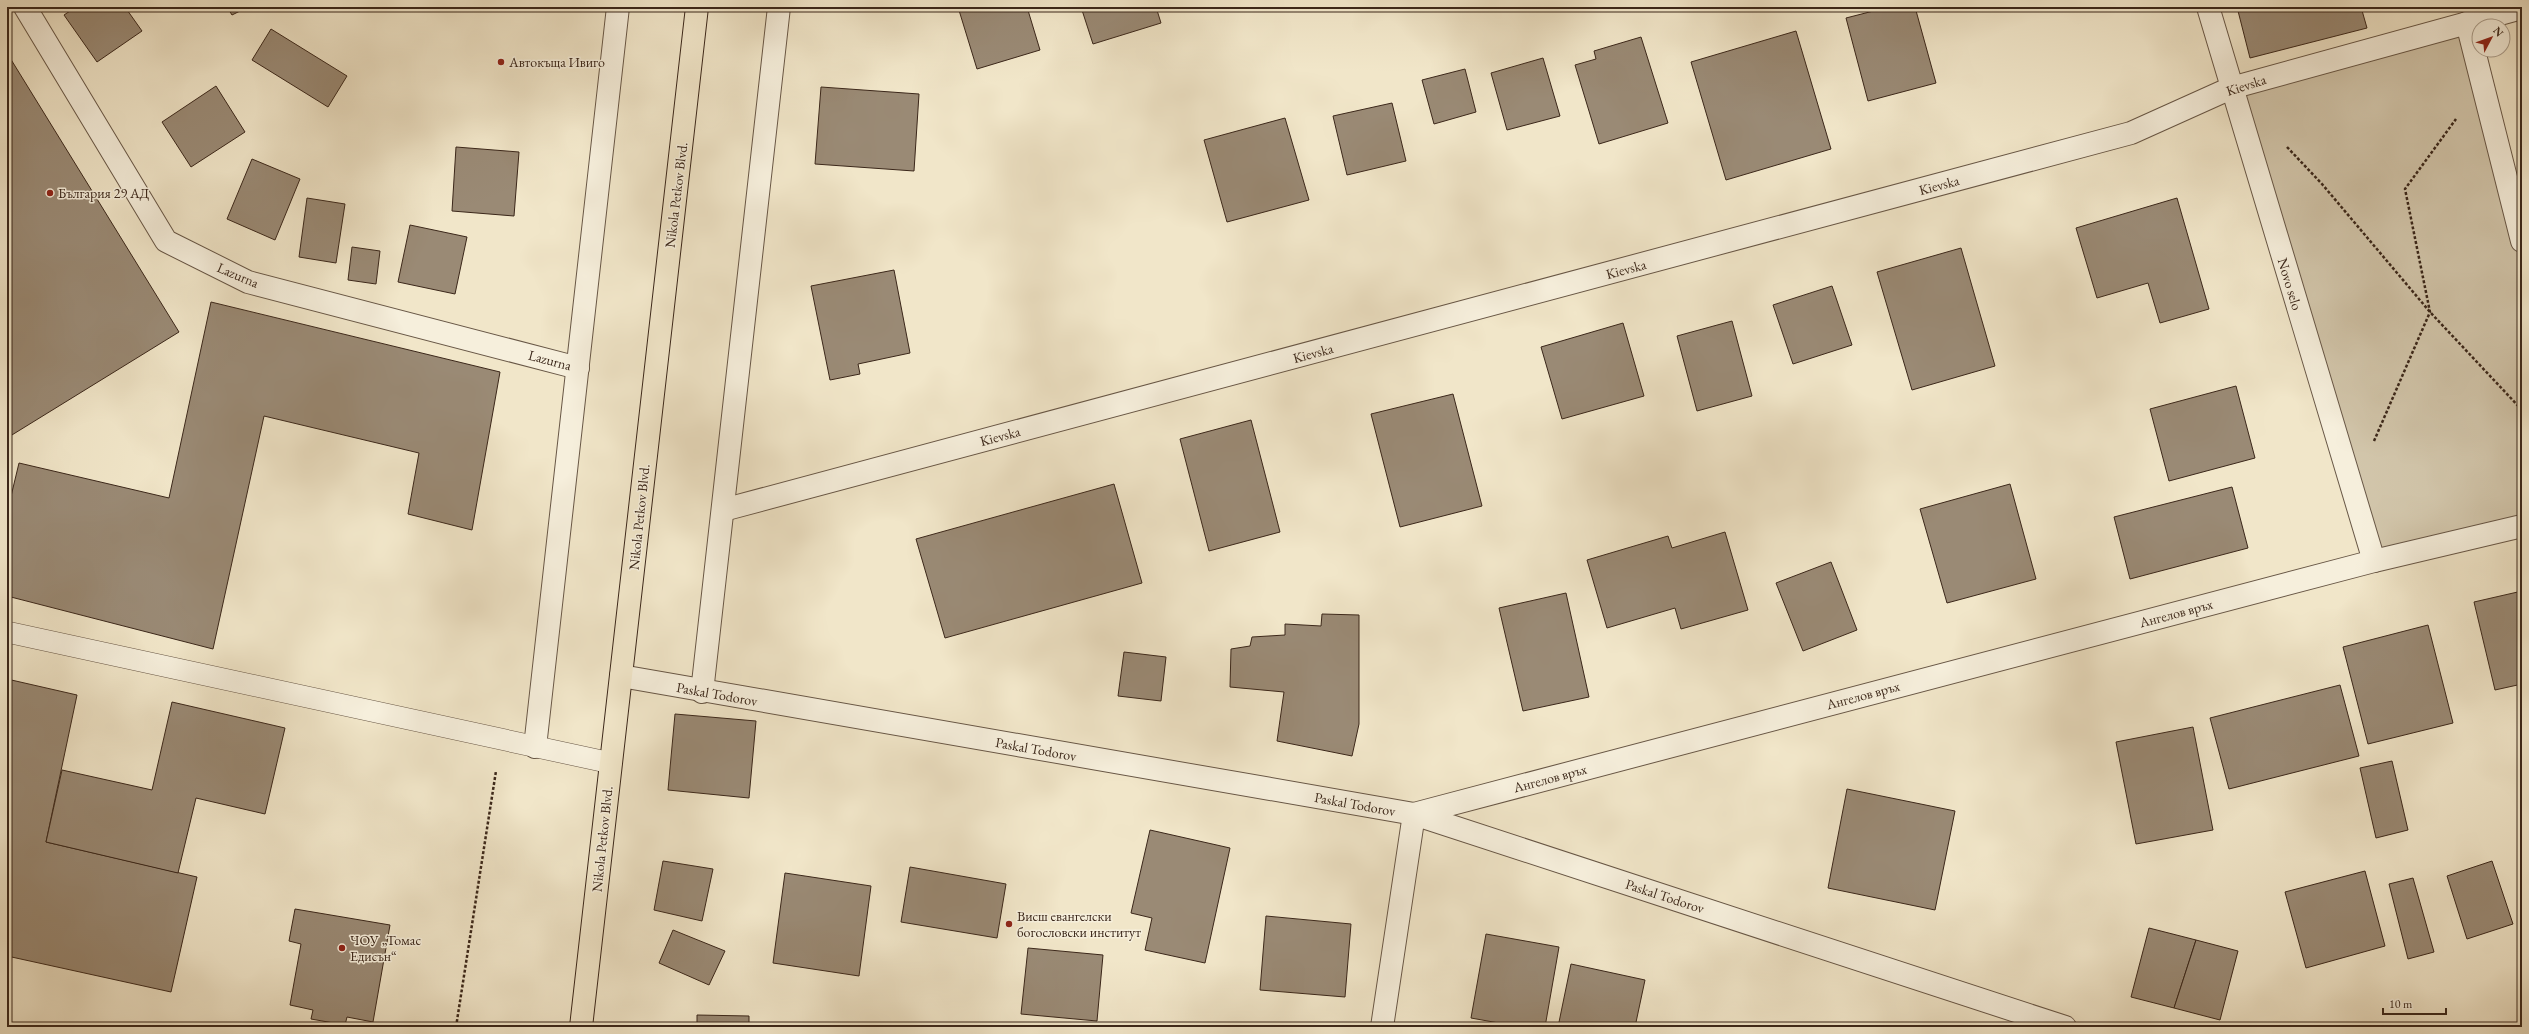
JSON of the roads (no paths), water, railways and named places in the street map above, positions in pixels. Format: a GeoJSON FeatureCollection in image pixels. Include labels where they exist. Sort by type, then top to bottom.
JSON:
{"type":"FeatureCollection","features":[{"type":"Feature","properties":{"kind":"highway","name":"Nikola Petkov Blvd."},"geometry":{"type":"LineString","coordinates":[[581,1027],[697,7]]}},
{"type":"Feature","properties":{"kind":"street","name":"Lazurna"},"geometry":{"type":"LineString","coordinates":[[25,7],[166,241],[248,282],[578,368]]}},
{"type":"Feature","properties":{"kind":"street"},"geometry":{"type":"LineString","coordinates":[[535,747],[618,7]]}},
{"type":"Feature","properties":{"kind":"street"},"geometry":{"type":"LineString","coordinates":[[702,692],[779,7]]}},
{"type":"Feature","properties":{"kind":"street","name":"Novo selo"},"geometry":{"type":"LineString","coordinates":[[2208,7],[2231,88],[2374,560]]}},
{"type":"Feature","properties":{"kind":"street","name":"Kievska"},"geometry":{"type":"LineString","coordinates":[[723,510],[2131,133],[2231,88],[2522,8]]}},
{"type":"Feature","properties":{"kind":"street"},"geometry":{"type":"LineString","coordinates":[[2467,23],[2522,241]]}},
{"type":"Feature","properties":{"kind":"street","name":"Ангелов връх"},"geometry":{"type":"LineString","coordinates":[[1414,814],[2374,560],[2522,526]]}},
{"type":"Feature","properties":{"kind":"street","name":"Paskal Todorov"},"geometry":{"type":"LineString","coordinates":[[621,676],[702,692],[1414,814],[2065,1027]]}},
{"type":"Feature","properties":{"kind":"street"},"geometry":{"type":"LineString","coordinates":[[1382,1027],[1414,814]]}},
{"type":"Feature","properties":{"kind":"lane"},"geometry":{"type":"LineString","coordinates":[[7,632],[611,763]]}},
{"type":"Feature","properties":{"kind":"place","name":"Автокъща Ивиго"},"geometry":{"type":"Point","coordinates":[501,62]}},
{"type":"Feature","properties":{"kind":"place","name":"България 29 АД"},"geometry":{"type":"Point","coordinates":[50,193]}},
{"type":"Feature","properties":{"kind":"place","name":"Висш евангелски богословски институт"},"geometry":{"type":"Point","coordinates":[1009,924]}},
{"type":"Feature","properties":{"kind":"place","name":"ЧОУ „Томас Едисън“"},"geometry":{"type":"Point","coordinates":[342,948]}}]}
